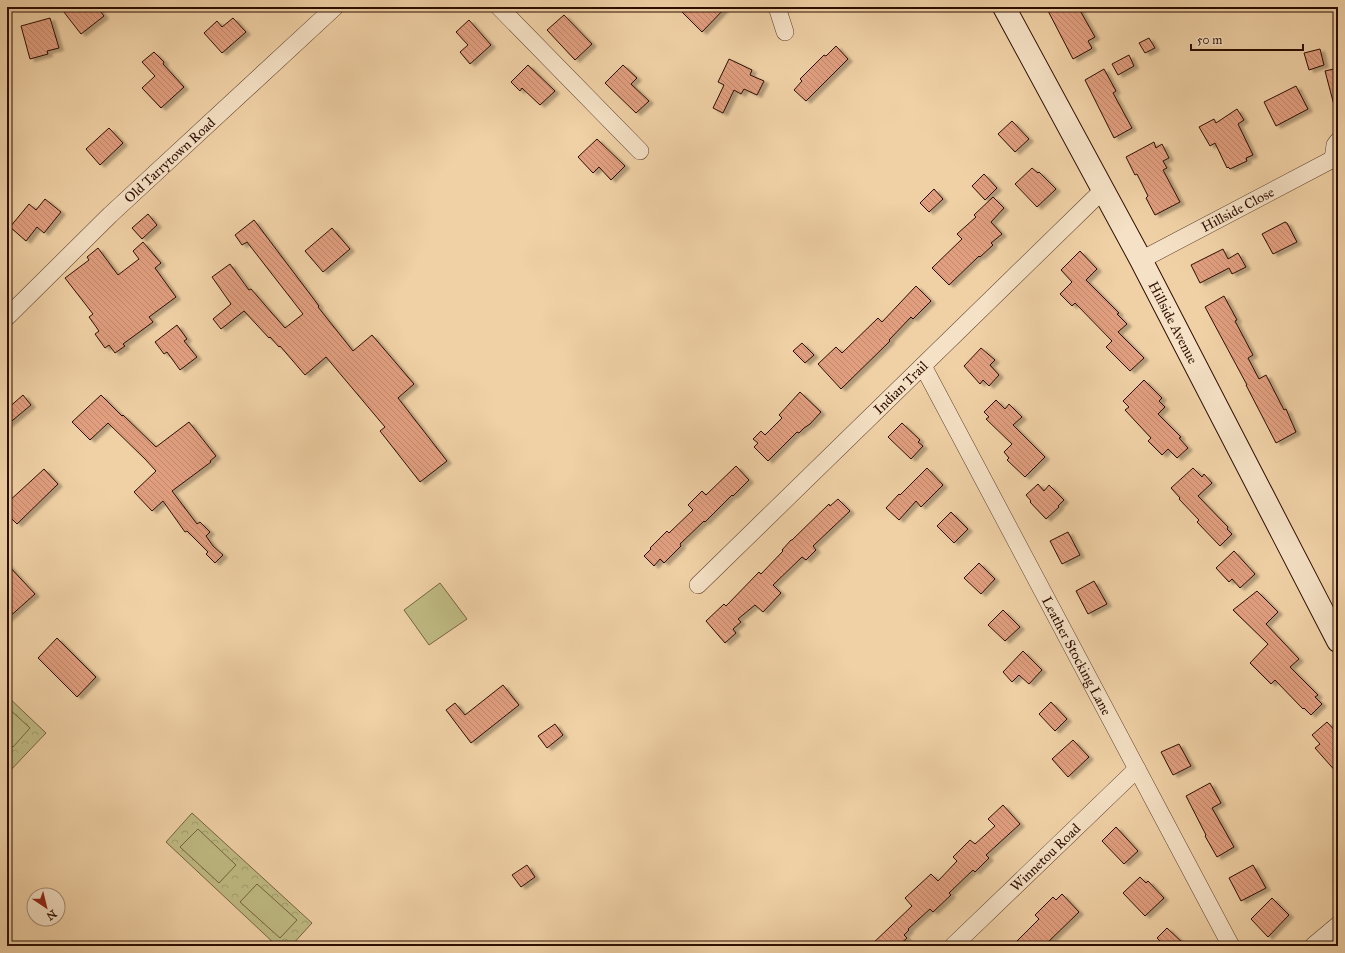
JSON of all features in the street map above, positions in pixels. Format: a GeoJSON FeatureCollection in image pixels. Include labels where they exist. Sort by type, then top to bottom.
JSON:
{"type":"FeatureCollection","features":[{"type":"Feature","properties":{"kind":"main road","name":"Hillside Avenue"},"geometry":{"type":"LineString","coordinates":[[1004,7],[1141,260],[1338,641]]}},
{"type":"Feature","properties":{"kind":"street","name":"Old Tarrytown Road"},"geometry":{"type":"LineString","coordinates":[[7,317],[110,215],[335,7]]}},
{"type":"Feature","properties":{"kind":"street"},"geometry":{"type":"LineString","coordinates":[[499,7],[640,151]]}},
{"type":"Feature","properties":{"kind":"street"},"geometry":{"type":"LineString","coordinates":[[777,7],[785,32]]}},
{"type":"Feature","properties":{"kind":"street","name":"Hillside Close"},"geometry":{"type":"LineString","coordinates":[[1141,260],[1336,160],[1335,144],[1338,141]]}},
{"type":"Feature","properties":{"kind":"street","name":"Indian Trail"},"geometry":{"type":"LineString","coordinates":[[698,585],[1103,190]]}},
{"type":"Feature","properties":{"kind":"street","name":"Leather Stocking Lane"},"geometry":{"type":"LineString","coordinates":[[923,366],[1231,946]]}},
{"type":"Feature","properties":{"kind":"street","name":"Winnetou Road"},"geometry":{"type":"LineString","coordinates":[[953,946],[1137,769]]}},
{"type":"Feature","properties":{"kind":"street"},"geometry":{"type":"LineString","coordinates":[[1312,946],[1338,925]]}},
{"type":"Feature","properties":{"kind":"green space"},"geometry":{"type":"Polygon","coordinates":[[[440,583],[467,619],[429,645],[404,610],[440,583]]]}},
{"type":"Feature","properties":{"kind":"green space"},"geometry":{"type":"Polygon","coordinates":[[[7,696],[46,733],[7,774],[7,696]]]}},
{"type":"Feature","properties":{"kind":"green space"},"geometry":{"type":"Polygon","coordinates":[[[7,707],[30,728],[13,747],[7,741],[7,707]]]}},
{"type":"Feature","properties":{"kind":"green space"},"geometry":{"type":"Polygon","coordinates":[[[192,813],[312,923],[291,946],[277,946],[166,842],[192,813]]]}},
{"type":"Feature","properties":{"kind":"green space"},"geometry":{"type":"Polygon","coordinates":[[[198,829],[236,865],[219,883],[180,847],[198,829]]]}},
{"type":"Feature","properties":{"kind":"green space"},"geometry":{"type":"Polygon","coordinates":[[[257,884],[297,920],[280,938],[240,902],[257,884]]]}},
{"type":"Feature","properties":{"kind":"building"},"geometry":{"type":"Polygon","coordinates":[[[60,7],[97,7],[104,16],[81,34],[60,7]]]}},
{"type":"Feature","properties":{"kind":"building"},"geometry":{"type":"Polygon","coordinates":[[[677,7],[726,7],[702,32],[677,7]]]}},
{"type":"Feature","properties":{"kind":"building"},"geometry":{"type":"Polygon","coordinates":[[[1046,7],[1078,7],[1095,37],[1088,41],[1092,48],[1073,59],[1046,7]]]}},
{"type":"Feature","properties":{"kind":"building"},"geometry":{"type":"Polygon","coordinates":[[[564,15],[592,44],[575,60],[547,30],[564,15]]]}},
{"type":"Feature","properties":{"kind":"building"},"geometry":{"type":"Polygon","coordinates":[[[50,18],[59,48],[47,51],[48,54],[30,59],[21,26],[50,18]]]}},
{"type":"Feature","properties":{"kind":"building"},"geometry":{"type":"Polygon","coordinates":[[[233,18],[246,32],[222,53],[204,33],[217,21],[222,27],[233,18]]]}},
{"type":"Feature","properties":{"kind":"building"},"geometry":{"type":"Polygon","coordinates":[[[469,20],[491,45],[470,64],[460,52],[468,45],[456,32],[469,20]]]}},
{"type":"Feature","properties":{"kind":"building"},"geometry":{"type":"Polygon","coordinates":[[[1149,38],[1155,48],[1145,53],[1139,43],[1149,38]]]}},
{"type":"Feature","properties":{"kind":"building"},"geometry":{"type":"Polygon","coordinates":[[[836,46],[848,59],[806,101],[794,90],[802,81],[800,79],[824,55],[826,56],[836,46]]]}},
{"type":"Feature","properties":{"kind":"building"},"geometry":{"type":"Polygon","coordinates":[[[1320,49],[1324,65],[1309,70],[1304,53],[1320,49]]]}},
{"type":"Feature","properties":{"kind":"building"},"geometry":{"type":"Polygon","coordinates":[[[154,52],[184,87],[161,108],[142,88],[155,76],[142,62],[154,52]]]}},
{"type":"Feature","properties":{"kind":"building"},"geometry":{"type":"Polygon","coordinates":[[[1129,55],[1134,66],[1118,75],[1112,64],[1129,55]]]}},
{"type":"Feature","properties":{"kind":"building"},"geometry":{"type":"Polygon","coordinates":[[[729,59],[752,70],[750,75],[764,81],[757,95],[744,89],[741,94],[734,90],[723,113],[713,108],[724,85],[718,82],[729,59]]]}},
{"type":"Feature","properties":{"kind":"building"},"geometry":{"type":"Polygon","coordinates":[[[528,65],[555,91],[540,105],[522,88],[520,91],[511,82],[528,65]]]}},
{"type":"Feature","properties":{"kind":"building"},"geometry":{"type":"Polygon","coordinates":[[[623,65],[637,78],[631,84],[649,101],[636,113],[605,83],[623,65]]]}},
{"type":"Feature","properties":{"kind":"building"},"geometry":{"type":"Polygon","coordinates":[[[1338,68],[1338,105],[1334,105],[1325,71],[1338,68]]]}},
{"type":"Feature","properties":{"kind":"building"},"geometry":{"type":"Polygon","coordinates":[[[1104,69],[1116,91],[1113,93],[1132,128],[1114,138],[1085,80],[1104,69]]]}},
{"type":"Feature","properties":{"kind":"building"},"geometry":{"type":"Polygon","coordinates":[[[1296,86],[1308,109],[1276,126],[1264,102],[1296,86]]]}},
{"type":"Feature","properties":{"kind":"building"},"geometry":{"type":"Polygon","coordinates":[[[1237,109],[1244,120],[1238,124],[1253,155],[1246,158],[1247,161],[1230,169],[1228,167],[1227,168],[1215,143],[1210,146],[1199,127],[1214,119],[1216,123],[1237,109]]]}},
{"type":"Feature","properties":{"kind":"building"},"geometry":{"type":"Polygon","coordinates":[[[1012,121],[1029,139],[1015,152],[998,134],[1012,121]]]}},
{"type":"Feature","properties":{"kind":"building"},"geometry":{"type":"Polygon","coordinates":[[[109,128],[123,143],[100,165],[86,149],[109,128]]]}},
{"type":"Feature","properties":{"kind":"building"},"geometry":{"type":"Polygon","coordinates":[[[597,139],[625,166],[611,180],[599,167],[593,173],[578,157],[597,139]]]}},
{"type":"Feature","properties":{"kind":"building"},"geometry":{"type":"Polygon","coordinates":[[[1154,142],[1156,148],[1162,144],[1169,158],[1163,161],[1167,168],[1163,170],[1180,202],[1155,215],[1146,198],[1148,196],[1137,174],[1135,175],[1126,157],[1154,142]]]}},
{"type":"Feature","properties":{"kind":"building"},"geometry":{"type":"Polygon","coordinates":[[[1032,168],[1038,173],[1039,172],[1056,189],[1037,207],[1015,184],[1032,168]]]}},
{"type":"Feature","properties":{"kind":"building"},"geometry":{"type":"Polygon","coordinates":[[[984,174],[997,188],[985,200],[972,186],[984,174]]]}},
{"type":"Feature","properties":{"kind":"building"},"geometry":{"type":"Polygon","coordinates":[[[934,189],[943,199],[929,212],[920,203],[934,189]]]}},
{"type":"Feature","properties":{"kind":"building"},"geometry":{"type":"Polygon","coordinates":[[[993,197],[1004,208],[991,222],[1002,234],[991,243],[993,245],[980,257],[979,256],[949,285],[932,268],[962,239],[957,234],[976,217],[974,215],[993,197]]]}},
{"type":"Feature","properties":{"kind":"building"},"geometry":{"type":"Polygon","coordinates":[[[45,199],[61,212],[44,233],[37,227],[26,241],[10,227],[29,204],[36,210],[45,199]]]}},
{"type":"Feature","properties":{"kind":"building"},"geometry":{"type":"Polygon","coordinates":[[[148,214],[157,225],[142,239],[132,228],[148,214]]]}},
{"type":"Feature","properties":{"kind":"building"},"geometry":{"type":"Polygon","coordinates":[[[254,220],[319,306],[318,307],[353,351],[372,335],[414,384],[398,398],[447,461],[420,482],[380,431],[385,427],[326,357],[305,375],[280,346],[279,347],[270,337],[269,338],[244,311],[221,329],[213,319],[231,304],[212,277],[230,264],[249,290],[251,289],[285,328],[303,314],[247,242],[242,245],[235,235],[254,220]]]}},
{"type":"Feature","properties":{"kind":"building"},"geometry":{"type":"Polygon","coordinates":[[[1285,222],[1287,223],[1297,242],[1273,254],[1262,234],[1285,222]]]}},
{"type":"Feature","properties":{"kind":"building"},"geometry":{"type":"Polygon","coordinates":[[[332,228],[350,249],[323,272],[305,251],[332,228]]]}},
{"type":"Feature","properties":{"kind":"building"},"geometry":{"type":"Polygon","coordinates":[[[143,242],[161,263],[155,268],[176,297],[149,317],[153,322],[123,344],[125,346],[115,353],[109,345],[105,348],[95,334],[99,331],[89,317],[93,314],[65,278],[89,260],[87,257],[98,248],[118,275],[139,259],[133,251],[143,242]]]}},
{"type":"Feature","properties":{"kind":"building"},"geometry":{"type":"Polygon","coordinates":[[[1223,249],[1228,259],[1238,253],[1246,267],[1232,274],[1229,268],[1200,283],[1191,265],[1223,249]]]}},
{"type":"Feature","properties":{"kind":"building"},"geometry":{"type":"Polygon","coordinates":[[[1080,251],[1097,269],[1086,280],[1119,313],[1117,314],[1127,324],[1118,332],[1144,358],[1130,371],[1106,347],[1112,341],[1075,303],[1072,306],[1060,294],[1072,282],[1061,270],[1080,251]]]}},
{"type":"Feature","properties":{"kind":"building"},"geometry":{"type":"Polygon","coordinates":[[[916,286],[931,301],[913,319],[911,317],[889,340],[890,341],[841,389],[818,364],[836,347],[842,353],[878,318],[882,322],[916,286]]]}},
{"type":"Feature","properties":{"kind":"building"},"geometry":{"type":"Polygon","coordinates":[[[1224,296],[1253,355],[1248,358],[1259,379],[1266,375],[1284,410],[1286,409],[1296,432],[1276,443],[1205,307],[1224,296]]]}},
{"type":"Feature","properties":{"kind":"building"},"geometry":{"type":"Polygon","coordinates":[[[177,325],[187,339],[184,341],[197,357],[180,370],[167,352],[164,354],[155,342],[177,325]]]}},
{"type":"Feature","properties":{"kind":"building"},"geometry":{"type":"Polygon","coordinates":[[[802,343],[814,355],[805,363],[793,351],[802,343]]]}},
{"type":"Feature","properties":{"kind":"building"},"geometry":{"type":"Polygon","coordinates":[[[981,348],[995,360],[990,365],[999,375],[989,386],[983,380],[980,384],[964,366],[981,348]]]}},
{"type":"Feature","properties":{"kind":"building"},"geometry":{"type":"Polygon","coordinates":[[[1144,380],[1162,398],[1159,401],[1165,407],[1158,414],[1181,437],[1179,438],[1188,448],[1177,458],[1168,449],[1162,455],[1148,441],[1151,438],[1125,410],[1129,407],[1123,401],[1144,380]]]}},
{"type":"Feature","properties":{"kind":"building"},"geometry":{"type":"Polygon","coordinates":[[[800,392],[821,412],[810,424],[799,433],[797,432],[768,461],[754,447],[758,443],[753,439],[761,431],[765,435],[782,418],[779,415],[800,392]]]}},
{"type":"Feature","properties":{"kind":"building"},"geometry":{"type":"Polygon","coordinates":[[[23,395],[31,405],[7,425],[7,409],[23,395]]]}},
{"type":"Feature","properties":{"kind":"building"},"geometry":{"type":"Polygon","coordinates":[[[101,395],[156,447],[189,422],[216,456],[210,461],[211,462],[172,491],[197,524],[200,522],[210,532],[206,536],[213,546],[223,555],[215,563],[206,554],[208,552],[187,531],[185,532],[163,501],[152,511],[134,492],[156,471],[145,459],[108,423],[90,440],[72,422],[101,395]]]}},
{"type":"Feature","properties":{"kind":"building"},"geometry":{"type":"Polygon","coordinates":[[[996,400],[1005,409],[1009,404],[1022,417],[1013,425],[1045,457],[1025,477],[1007,460],[1009,458],[1004,452],[1012,444],[986,419],[989,417],[984,412],[996,400]]]}},
{"type":"Feature","properties":{"kind":"building"},"geometry":{"type":"Polygon","coordinates":[[[902,423],[920,440],[918,442],[923,446],[911,459],[888,437],[902,423]]]}},
{"type":"Feature","properties":{"kind":"building"},"geometry":{"type":"Polygon","coordinates":[[[736,466],[749,480],[680,544],[681,546],[664,563],[660,559],[654,566],[644,556],[651,549],[650,548],[667,531],[669,533],[693,510],[688,505],[702,491],[706,495],[736,466]]]}},
{"type":"Feature","properties":{"kind":"building"},"geometry":{"type":"Polygon","coordinates":[[[927,468],[943,485],[921,507],[916,501],[899,520],[886,508],[927,468]]]}},
{"type":"Feature","properties":{"kind":"building"},"geometry":{"type":"Polygon","coordinates":[[[1193,468],[1202,477],[1204,474],[1212,483],[1198,496],[1228,527],[1227,529],[1232,534],[1220,546],[1197,522],[1199,520],[1179,499],[1180,498],[1171,488],[1193,468]]]}},
{"type":"Feature","properties":{"kind":"building"},"geometry":{"type":"Polygon","coordinates":[[[44,469],[58,484],[17,524],[7,514],[7,503],[44,469]]]}},
{"type":"Feature","properties":{"kind":"building"},"geometry":{"type":"Polygon","coordinates":[[[1038,484],[1044,491],[1049,485],[1064,500],[1046,519],[1030,502],[1031,501],[1026,495],[1038,484]]]}},
{"type":"Feature","properties":{"kind":"building"},"geometry":{"type":"Polygon","coordinates":[[[838,499],[850,511],[813,546],[816,550],[806,560],[802,557],[773,585],[781,593],[763,612],[755,605],[738,619],[741,622],[733,629],[736,633],[725,643],[706,621],[724,604],[726,606],[759,572],[761,574],[783,551],[782,550],[791,540],[829,504],[830,506],[838,499]]]}},
{"type":"Feature","properties":{"kind":"building"},"geometry":{"type":"Polygon","coordinates":[[[951,512],[968,529],[954,543],[937,526],[951,512]]]}},
{"type":"Feature","properties":{"kind":"building"},"geometry":{"type":"Polygon","coordinates":[[[1068,532],[1080,555],[1062,564],[1050,541],[1068,532]]]}},
{"type":"Feature","properties":{"kind":"building"},"geometry":{"type":"Polygon","coordinates":[[[1234,551],[1255,574],[1240,588],[1232,579],[1229,582],[1216,568],[1234,551]]]}},
{"type":"Feature","properties":{"kind":"building"},"geometry":{"type":"Polygon","coordinates":[[[979,563],[995,579],[981,594],[964,578],[979,563]]]}},
{"type":"Feature","properties":{"kind":"building"},"geometry":{"type":"Polygon","coordinates":[[[7,564],[35,594],[7,619],[7,564]]]}},
{"type":"Feature","properties":{"kind":"building"},"geometry":{"type":"Polygon","coordinates":[[[1094,581],[1107,604],[1088,614],[1076,591],[1094,581]]]}},
{"type":"Feature","properties":{"kind":"building"},"geometry":{"type":"Polygon","coordinates":[[[1257,591],[1278,612],[1266,624],[1299,659],[1290,667],[1318,695],[1315,697],[1322,704],[1311,715],[1304,708],[1303,709],[1275,680],[1271,684],[1250,663],[1268,644],[1233,610],[1257,591]]]}},
{"type":"Feature","properties":{"kind":"building"},"geometry":{"type":"Polygon","coordinates":[[[1003,610],[1020,627],[1005,641],[988,625],[1003,610]]]}},
{"type":"Feature","properties":{"kind":"building"},"geometry":{"type":"Polygon","coordinates":[[[57,638],[96,677],[77,697],[38,658],[57,638]]]}},
{"type":"Feature","properties":{"kind":"building"},"geometry":{"type":"Polygon","coordinates":[[[1023,651],[1042,670],[1029,684],[1019,675],[1012,682],[1003,672],[1023,651]]]}},
{"type":"Feature","properties":{"kind":"building"},"geometry":{"type":"Polygon","coordinates":[[[503,685],[519,705],[471,743],[446,710],[455,703],[465,715],[503,685]]]}},
{"type":"Feature","properties":{"kind":"building"},"geometry":{"type":"Polygon","coordinates":[[[1051,702],[1067,719],[1055,731],[1039,714],[1051,702]]]}},
{"type":"Feature","properties":{"kind":"building"},"geometry":{"type":"Polygon","coordinates":[[[1327,722],[1338,734],[1338,774],[1315,748],[1320,744],[1312,735],[1327,722]]]}},
{"type":"Feature","properties":{"kind":"building"},"geometry":{"type":"Polygon","coordinates":[[[555,724],[563,735],[547,748],[538,736],[555,724]]]}},
{"type":"Feature","properties":{"kind":"building"},"geometry":{"type":"Polygon","coordinates":[[[1073,740],[1089,757],[1068,777],[1052,759],[1073,740]]]}},
{"type":"Feature","properties":{"kind":"building"},"geometry":{"type":"Polygon","coordinates":[[[1179,744],[1191,766],[1173,775],[1161,752],[1179,744]]]}},
{"type":"Feature","properties":{"kind":"building"},"geometry":{"type":"Polygon","coordinates":[[[1210,783],[1221,803],[1212,808],[1234,847],[1217,857],[1186,796],[1210,783]]]}},
{"type":"Feature","properties":{"kind":"building"},"geometry":{"type":"Polygon","coordinates":[[[1003,805],[1020,824],[986,855],[989,858],[975,872],[973,870],[949,893],[951,895],[933,912],[930,909],[908,929],[909,930],[904,935],[907,938],[898,946],[870,946],[912,906],[905,898],[931,874],[938,881],[957,861],[953,857],[970,840],[975,844],[995,826],[988,819],[1003,805]]]}},
{"type":"Feature","properties":{"kind":"building"},"geometry":{"type":"Polygon","coordinates":[[[1116,827],[1138,851],[1124,864],[1102,841],[1116,827]]]}},
{"type":"Feature","properties":{"kind":"building"},"geometry":{"type":"Polygon","coordinates":[[[527,865],[535,877],[521,887],[512,875],[527,865]]]}},
{"type":"Feature","properties":{"kind":"building"},"geometry":{"type":"Polygon","coordinates":[[[1253,865],[1266,888],[1241,901],[1229,878],[1253,865]]]}},
{"type":"Feature","properties":{"kind":"building"},"geometry":{"type":"Polygon","coordinates":[[[1140,877],[1146,883],[1148,881],[1164,898],[1145,916],[1123,893],[1140,877]]]}},
{"type":"Feature","properties":{"kind":"building"},"geometry":{"type":"Polygon","coordinates":[[[1062,894],[1079,912],[1044,946],[1012,946],[1039,919],[1035,915],[1053,897],[1056,900],[1062,894]]]}},
{"type":"Feature","properties":{"kind":"building"},"geometry":{"type":"Polygon","coordinates":[[[1272,898],[1289,915],[1268,937],[1251,919],[1272,898]]]}},
{"type":"Feature","properties":{"kind":"building"},"geometry":{"type":"Polygon","coordinates":[[[1167,928],[1186,946],[1165,946],[1157,938],[1167,928]]]}}]}
